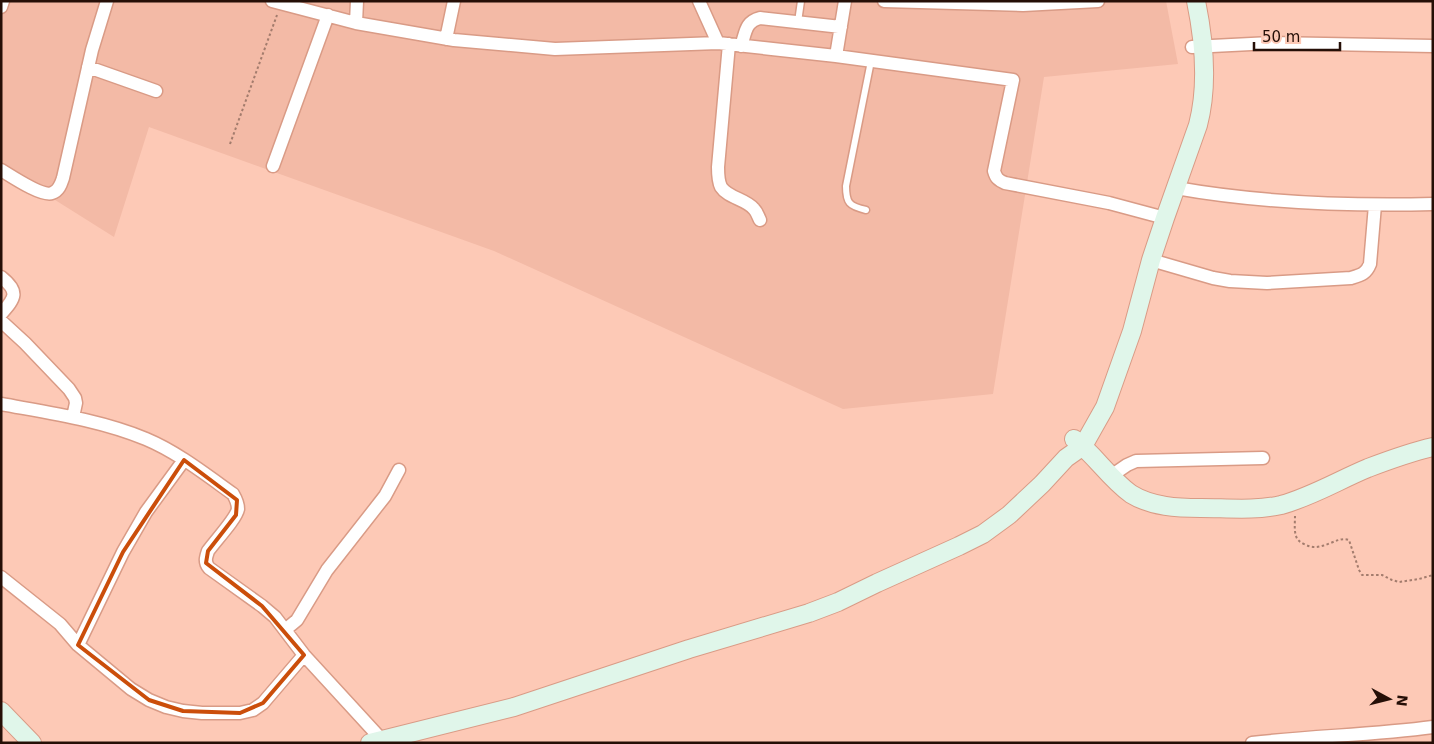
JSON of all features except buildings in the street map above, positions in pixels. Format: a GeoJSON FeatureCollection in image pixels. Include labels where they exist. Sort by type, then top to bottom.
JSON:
{"type":"FeatureCollection","features":[{"type":"Feature","properties":{"kind":"street"},"geometry":{"type":"LineString","coordinates":[[1,7],[3,1]]}},
{"type":"Feature","properties":{"kind":"street"},"geometry":{"type":"LineString","coordinates":[[1,170],[41,192],[48,194],[58,189],[64,178],[88,67],[107,1]]}},
{"type":"Feature","properties":{"kind":"street"},"geometry":{"type":"LineString","coordinates":[[356,23],[357,1]]}},
{"type":"Feature","properties":{"kind":"street"},"geometry":{"type":"LineString","coordinates":[[446,38],[454,1]]}},
{"type":"Feature","properties":{"kind":"street"},"geometry":{"type":"LineString","coordinates":[[699,1],[730,44]]}},
{"type":"Feature","properties":{"kind":"street"},"geometry":{"type":"LineString","coordinates":[[836,56],[844,1]]}},
{"type":"Feature","properties":{"kind":"street"},"geometry":{"type":"LineString","coordinates":[[884,1],[1023,3],[1098,1]]}},
{"type":"Feature","properties":{"kind":"street"},"geometry":{"type":"LineString","coordinates":[[1078,442],[1108,374],[1144,249],[1176,188],[1202,109],[1204,83],[1197,47],[1184,1]]}},
{"type":"Feature","properties":{"kind":"street"},"geometry":{"type":"LineString","coordinates":[[1,404],[73,417],[147,439],[184,460],[233,494],[238,506],[236,515],[208,551],[206,564],[208,568],[275,617],[304,655],[376,741],[514,707],[689,649],[809,613],[838,602],[983,534],[1009,515],[1042,484],[1066,458],[1105,407],[1132,331],[1151,260],[1160,216],[1190,114],[1197,47],[1196,1]]}},
{"type":"Feature","properties":{"kind":"street"},"geometry":{"type":"LineString","coordinates":[[277,2],[356,23],[454,40],[555,48],[730,44],[1013,80],[994,171],[999,180],[1005,183],[1109,203],[1160,216]]}},
{"type":"Feature","properties":{"kind":"street"},"geometry":{"type":"LineString","coordinates":[[273,166],[328,15]]}},
{"type":"Feature","properties":{"kind":"street"},"geometry":{"type":"LineString","coordinates":[[760,220],[756,210],[725,192],[720,186],[718,179],[730,44],[748,24],[760,18],[841,27]]}},
{"type":"Feature","properties":{"kind":"street"},"geometry":{"type":"LineString","coordinates":[[1197,47],[1271,43],[1433,46]]}},
{"type":"Feature","properties":{"kind":"street"},"geometry":{"type":"LineString","coordinates":[[88,67],[156,91]]}},
{"type":"Feature","properties":{"kind":"street"},"geometry":{"type":"LineString","coordinates":[[1176,188],[1256,199],[1375,205],[1433,204]]}},
{"type":"Feature","properties":{"kind":"street"},"geometry":{"type":"LineString","coordinates":[[1151,260],[1230,282],[1267,282],[1362,275],[1367,271],[1370,264],[1375,205]]}},
{"type":"Feature","properties":{"kind":"street"},"geometry":{"type":"LineString","coordinates":[[1,277],[13,290],[13,296],[12,302],[1,314]]}},
{"type":"Feature","properties":{"kind":"street"},"geometry":{"type":"LineString","coordinates":[[1,321],[69,389],[76,403],[73,417]]}},
{"type":"Feature","properties":{"kind":"street"},"geometry":{"type":"LineString","coordinates":[[1078,442],[1111,476],[1132,494],[1160,505],[1175,508],[1261,508],[1290,502],[1318,492],[1368,468],[1433,446]]}},
{"type":"Feature","properties":{"kind":"street"},"geometry":{"type":"LineString","coordinates":[[1111,476],[1136,461],[1263,458]]}},
{"type":"Feature","properties":{"kind":"street"},"geometry":{"type":"LineString","coordinates":[[78,645],[123,552],[146,512],[184,460]]}},
{"type":"Feature","properties":{"kind":"street"},"geometry":{"type":"LineString","coordinates":[[285,630],[297,620],[328,570],[377,508],[399,470]]}},
{"type":"Feature","properties":{"kind":"street"},"geometry":{"type":"LineString","coordinates":[[1,578],[60,624],[78,645],[131,689],[149,700],[166,707],[202,712],[240,714],[253,710],[263,703],[304,655]]}},
{"type":"Feature","properties":{"kind":"street"},"geometry":{"type":"LineString","coordinates":[[1,711],[32,743]]}},
{"type":"Feature","properties":{"kind":"street"},"geometry":{"type":"LineString","coordinates":[[1252,743],[1301,737],[1414,730],[1433,727]]}},
{"type":"Feature","properties":{"kind":"lane"},"geometry":{"type":"LineString","coordinates":[[798,22],[801,1]]}},
{"type":"Feature","properties":{"kind":"lane"},"geometry":{"type":"LineString","coordinates":[[866,210],[856,208],[850,204],[846,198],[846,186],[872,61]]}},
{"type":"Feature","properties":{"kind":"path"},"geometry":{"type":"LineString","coordinates":[[230,144],[277,2]]}},
{"type":"Feature","properties":{"kind":"path"},"geometry":{"type":"LineString","coordinates":[[1290,502],[1295,516],[1297,540],[1307,546],[1314,547],[1348,539],[1351,542],[1362,575],[1382,575],[1399,582],[1433,575]]}},
{"type":"Feature","properties":{"kind":"highlighted area"},"geometry":{"type":"Polygon","coordinates":[[[184,460],[237,500],[236,515],[208,551],[206,563],[262,606],[304,655],[263,703],[240,713],[183,711],[149,700],[78,645],[123,552],[184,460]]]}},
{"type":"Feature","properties":{"kind":"shaded area"},"geometry":{"type":"Polygon","coordinates":[[[1,1],[1166,1],[1178,64],[1044,77],[993,394],[843,409],[494,251],[149,127],[114,237],[1,166],[1,1]]]}}]}
